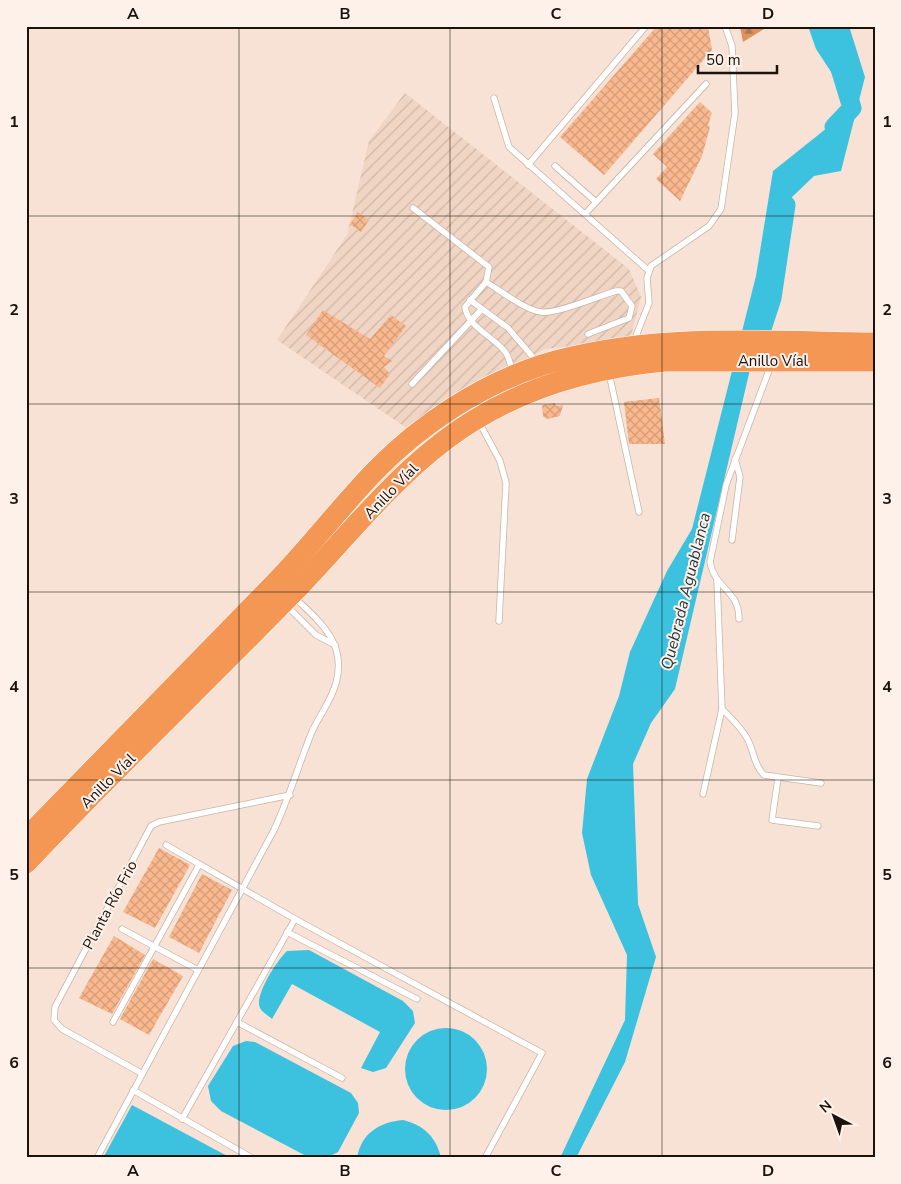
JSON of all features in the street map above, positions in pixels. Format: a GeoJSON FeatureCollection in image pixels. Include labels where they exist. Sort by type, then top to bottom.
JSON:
{"type":"FeatureCollection","features":[{"type":"Feature","properties":{"kind":"highway","name":"Anillo Víal"},"geometry":{"type":"LineString","coordinates":[[26,838],[274,585],[376,470],[410,438],[440,416],[488,388],[540,366],[586,353],[633,346],[704,352],[771,354],[868,352]]}},
{"type":"Feature","properties":{"kind":"highway","name":"Anillo Víal"},"geometry":{"type":"LineString","coordinates":[[26,863],[288,598],[421,460],[477,418],[540,387],[608,368],[665,361],[704,352]]}},
{"type":"Feature","properties":{"kind":"highway","name":"Anillo Víal"},"geometry":{"type":"LineString","coordinates":[[771,354],[868,352]]}},
{"type":"Feature","properties":{"kind":"lane"},"geometry":{"type":"LineString","coordinates":[[528,165],[646,26]]}},
{"type":"Feature","properties":{"kind":"lane"},"geometry":{"type":"LineString","coordinates":[[633,346],[649,303],[649,271],[659,260],[708,226],[721,209],[735,113],[732,46],[726,26]]}},
{"type":"Feature","properties":{"kind":"lane"},"geometry":{"type":"LineString","coordinates":[[584,214],[706,84]]}},
{"type":"Feature","properties":{"kind":"lane"},"geometry":{"type":"LineString","coordinates":[[494,98],[509,146],[528,165],[649,271]]}},
{"type":"Feature","properties":{"kind":"lane"},"geometry":{"type":"LineString","coordinates":[[555,166],[596,202]]}},
{"type":"Feature","properties":{"kind":"lane"},"geometry":{"type":"LineString","coordinates":[[413,208],[482,259],[489,267],[486,282],[465,307],[470,321],[507,354],[514,376]]}},
{"type":"Feature","properties":{"kind":"lane"},"geometry":{"type":"LineString","coordinates":[[486,282],[530,308],[541,312],[553,311],[616,290],[621,291],[632,306],[629,318],[588,334]]}},
{"type":"Feature","properties":{"kind":"lane"},"geometry":{"type":"LineString","coordinates":[[470,300],[508,328],[529,349],[540,366]]}},
{"type":"Feature","properties":{"kind":"lane"},"geometry":{"type":"LineString","coordinates":[[412,384],[482,309]]}},
{"type":"Feature","properties":{"kind":"lane"},"geometry":{"type":"LineString","coordinates":[[739,619],[739,606],[734,598],[717,581],[712,573],[710,562],[726,485],[771,354]]}},
{"type":"Feature","properties":{"kind":"lane"},"geometry":{"type":"LineString","coordinates":[[608,368],[639,512]]}},
{"type":"Feature","properties":{"kind":"lane"},"geometry":{"type":"LineString","coordinates":[[477,418],[500,460],[506,482],[499,621]]}},
{"type":"Feature","properties":{"kind":"lane"},"geometry":{"type":"LineString","coordinates":[[732,540],[740,477],[735,459]]}},
{"type":"Feature","properties":{"kind":"lane"},"geometry":{"type":"LineString","coordinates":[[703,794],[722,709],[717,581]]}},
{"type":"Feature","properties":{"kind":"lane"},"geometry":{"type":"LineString","coordinates":[[288,598],[310,629],[335,646]]}},
{"type":"Feature","properties":{"kind":"lane"},"geometry":{"type":"LineString","coordinates":[[96,1158],[141,1073],[244,889],[290,795],[310,736],[336,684],[338,668],[335,646],[329,630],[288,598]]}},
{"type":"Feature","properties":{"kind":"lane"},"geometry":{"type":"LineString","coordinates":[[722,709],[740,727],[748,740],[758,769],[764,775],[822,783]]}},
{"type":"Feature","properties":{"kind":"lane"},"geometry":{"type":"LineString","coordinates":[[778,778],[772,820],[818,826]]}},
{"type":"Feature","properties":{"kind":"lane","name":"Planta Río Frio"},"geometry":{"type":"LineString","coordinates":[[141,1073],[62,1029],[54,1020],[55,1008],[152,826],[159,822],[290,795]]}},
{"type":"Feature","properties":{"kind":"lane"},"geometry":{"type":"LineString","coordinates":[[166,845],[295,919],[542,1053],[485,1158]]}},
{"type":"Feature","properties":{"kind":"lane"},"geometry":{"type":"LineString","coordinates":[[113,1022],[199,865]]}},
{"type":"Feature","properties":{"kind":"lane"},"geometry":{"type":"LineString","coordinates":[[182,1119],[295,919]]}},
{"type":"Feature","properties":{"kind":"lane"},"geometry":{"type":"LineString","coordinates":[[122,929],[198,970]]}},
{"type":"Feature","properties":{"kind":"lane"},"geometry":{"type":"LineString","coordinates":[[287,932],[417,998]]}},
{"type":"Feature","properties":{"kind":"lane"},"geometry":{"type":"LineString","coordinates":[[237,1022],[342,1078]]}},
{"type":"Feature","properties":{"kind":"lane"},"geometry":{"type":"LineString","coordinates":[[133,1090],[252,1158]]}},
{"type":"Feature","properties":{"kind":"shaded area"},"geometry":{"type":"Polygon","coordinates":[[[405,93],[629,269],[641,297],[630,339],[545,349],[481,383],[414,433],[277,340],[347,235],[369,141],[405,93]]]}},
{"type":"Feature","properties":{"kind":"green space"},"geometry":{"type":"Polygon","coordinates":[[[740,26],[769,26],[743,42],[740,26]]]}},
{"type":"Feature","properties":{"kind":"water"},"geometry":{"type":"Polygon","coordinates":[[[808,26],[849,26],[865,77],[841,171],[814,176],[790,199],[675,689],[651,723],[633,764],[638,904],[656,957],[625,1062],[576,1158],[560,1158],[625,1020],[627,955],[591,875],[582,833],[587,779],[619,696],[630,652],[667,571],[692,529],[756,276],[773,171],[852,108],[849,99],[816,49],[808,26]]]}},
{"type":"Feature","properties":{"kind":"water"},"geometry":{"type":"Polygon","coordinates":[[[309,950],[403,1001],[413,1011],[415,1023],[386,1068],[373,1072],[361,1068],[380,1032],[292,984],[272,1019],[260,1008],[260,995],[263,987],[272,970],[287,951],[309,950]]]}},
{"type":"Feature","properties":{"kind":"water"},"geometry":{"type":"Polygon","coordinates":[[[446,1028],[462,1032],[475,1040],[483,1053],[487,1069],[483,1085],[475,1098],[462,1106],[446,1110],[430,1106],[417,1098],[409,1085],[405,1069],[409,1053],[417,1040],[430,1032],[446,1028]]]}},
{"type":"Feature","properties":{"kind":"water"},"geometry":{"type":"Polygon","coordinates":[[[246,1041],[255,1042],[351,1093],[358,1103],[359,1113],[338,1152],[326,1158],[310,1158],[221,1111],[211,1101],[208,1086],[233,1046],[246,1041]]]}},
{"type":"Feature","properties":{"kind":"water"},"geometry":{"type":"Polygon","coordinates":[[[132,1105],[231,1158],[103,1158],[132,1105]]]}},
{"type":"Feature","properties":{"kind":"water"},"geometry":{"type":"Polygon","coordinates":[[[403,1120],[417,1125],[428,1133],[436,1143],[441,1158],[357,1158],[363,1142],[373,1130],[387,1123],[403,1120]]]}},
{"type":"Feature","properties":{"kind":"building"},"geometry":{"type":"Polygon","coordinates":[[[657,26],[708,26],[712,50],[604,175],[560,137],[657,26]]]}},
{"type":"Feature","properties":{"kind":"building"},"geometry":{"type":"Polygon","coordinates":[[[700,102],[712,113],[708,125],[710,127],[702,156],[680,201],[656,179],[667,167],[653,154],[700,102]]]}},
{"type":"Feature","properties":{"kind":"building"},"geometry":{"type":"Polygon","coordinates":[[[358,212],[369,220],[361,232],[350,224],[358,212]]]}},
{"type":"Feature","properties":{"kind":"building"},"geometry":{"type":"Polygon","coordinates":[[[323,310],[370,339],[391,315],[406,326],[384,356],[392,361],[384,367],[390,374],[380,388],[306,335],[323,310]]]}},
{"type":"Feature","properties":{"kind":"building"},"geometry":{"type":"Polygon","coordinates":[[[659,398],[665,444],[629,444],[624,402],[659,398]]]}},
{"type":"Feature","properties":{"kind":"building"},"geometry":{"type":"Polygon","coordinates":[[[555,403],[556,406],[563,405],[560,416],[547,419],[543,416],[542,405],[555,403]]]}},
{"type":"Feature","properties":{"kind":"building"},"geometry":{"type":"Polygon","coordinates":[[[159,848],[190,865],[155,928],[123,912],[159,848]]]}},
{"type":"Feature","properties":{"kind":"building"},"geometry":{"type":"Polygon","coordinates":[[[202,874],[232,890],[199,953],[169,937],[202,874]]]}},
{"type":"Feature","properties":{"kind":"building"},"geometry":{"type":"Polygon","coordinates":[[[114,936],[145,955],[112,1014],[79,998],[114,936]]]}},
{"type":"Feature","properties":{"kind":"building"},"geometry":{"type":"Polygon","coordinates":[[[153,959],[183,976],[149,1035],[120,1019],[153,959]]]}},
{"type":"Feature","properties":{"kind":"waterway","name":"Quebrada Aguablanca"},"geometry":{"type":"LineString","coordinates":[[827,26],[852,108],[834,127]]}},
{"type":"Feature","properties":{"kind":"waterway","name":"Quebrada Aguablanca"},"geometry":{"type":"LineString","coordinates":[[754,353],[772,298],[786,205]]}}]}
